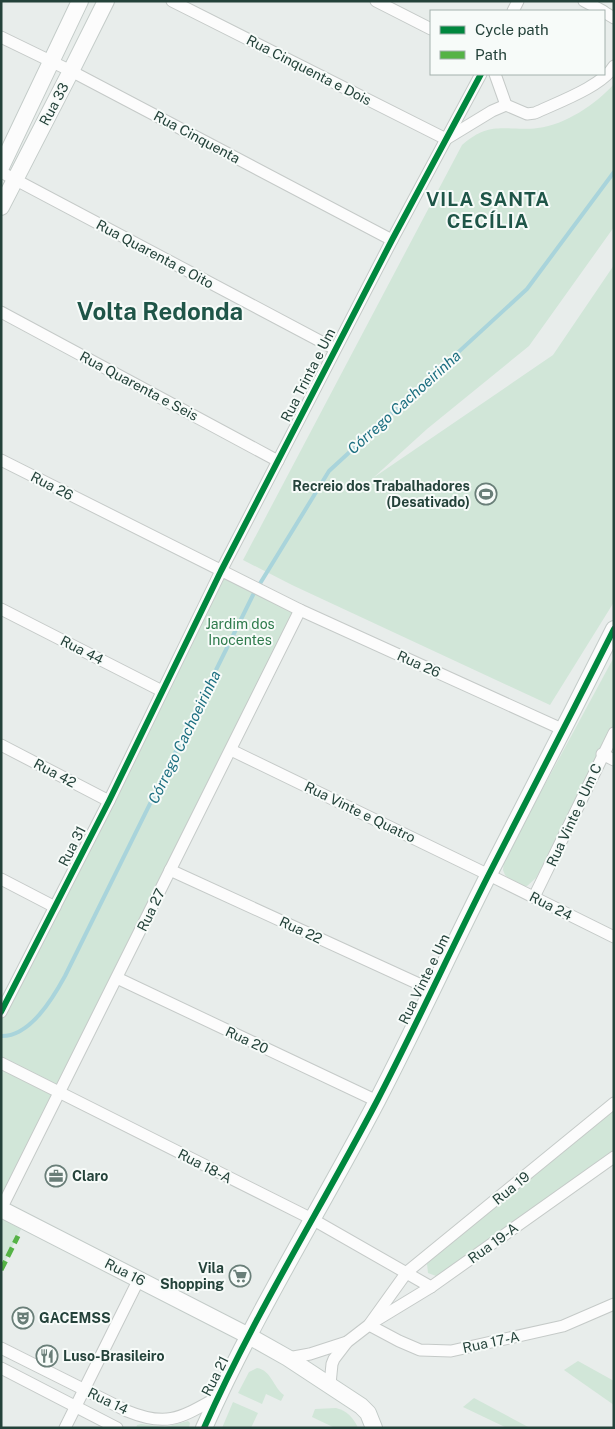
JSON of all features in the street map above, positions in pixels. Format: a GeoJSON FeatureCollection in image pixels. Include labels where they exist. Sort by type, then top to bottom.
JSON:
{"type":"FeatureCollection","features":[{"type":"Feature","properties":{"kind":"street","name":"Rua 33"},"geometry":{"type":"LineString","coordinates":[[1,167],[80,1]]}},
{"type":"Feature","properties":{"kind":"street","name":"Rua 33"},"geometry":{"type":"LineString","coordinates":[[1,207],[8,176],[72,71],[106,1]]}},
{"type":"Feature","properties":{"kind":"street","name":"Rua Cinquenta e Dois"},"geometry":{"type":"LineString","coordinates":[[172,1],[446,139]]}},
{"type":"Feature","properties":{"kind":"street"},"geometry":{"type":"LineString","coordinates":[[376,1],[430,28]]}},
{"type":"Feature","properties":{"kind":"street"},"geometry":{"type":"LineString","coordinates":[[584,1],[600,10]]}},
{"type":"Feature","properties":{"kind":"street","name":"Rua Cinquenta"},"geometry":{"type":"LineString","coordinates":[[1,37],[72,71],[392,240]]}},
{"type":"Feature","properties":{"kind":"street"},"geometry":{"type":"LineString","coordinates":[[446,139],[492,111],[506,105],[527,114],[535,113],[601,81],[614,66]]}},
{"type":"Feature","properties":{"kind":"street","name":"Rua Trinta e Um"},"geometry":{"type":"LineString","coordinates":[[162,691],[221,571],[392,240],[480,75]]}},
{"type":"Feature","properties":{"kind":"street"},"geometry":{"type":"LineString","coordinates":[[495,75],[506,105]]}},
{"type":"Feature","properties":{"kind":"street","name":"Rua Quarenta e Oito"},"geometry":{"type":"LineString","coordinates":[[8,176],[336,350]]}},
{"type":"Feature","properties":{"kind":"street","name":"Rua Quarenta e Seis"},"geometry":{"type":"LineString","coordinates":[[1,312],[278,461]]}},
{"type":"Feature","properties":{"kind":"street","name":"Rua 26"},"geometry":{"type":"LineString","coordinates":[[1,460],[300,610],[564,730]]}},
{"type":"Feature","properties":{"kind":"street","name":"Rua 44"},"geometry":{"type":"LineString","coordinates":[[1,609],[162,691]]}},
{"type":"Feature","properties":{"kind":"street","name":"Rua 27"},"geometry":{"type":"LineString","coordinates":[[1,1209],[300,610]]}},
{"type":"Feature","properties":{"kind":"street","name":"Rua Vinte e Um"},"geometry":{"type":"LineString","coordinates":[[249,1336],[377,1101],[489,874],[614,629]]}},
{"type":"Feature","properties":{"kind":"street","name":"Rua 31"},"geometry":{"type":"LineString","coordinates":[[1,1012],[109,801],[162,691]]}},
{"type":"Feature","properties":{"kind":"street","name":"Rua Vinte e Um C"},"geometry":{"type":"LineString","coordinates":[[534,897],[602,754],[614,733]]}},
{"type":"Feature","properties":{"kind":"street","name":"Rua 42"},"geometry":{"type":"LineString","coordinates":[[1,745],[109,801]]}},
{"type":"Feature","properties":{"kind":"street","name":"Rua Vinte e Quatro"},"geometry":{"type":"LineString","coordinates":[[231,750],[489,874]]}},
{"type":"Feature","properties":{"kind":"street"},"geometry":{"type":"LineString","coordinates":[[602,754],[614,760]]}},
{"type":"Feature","properties":{"kind":"street","name":"Rua 22"},"geometry":{"type":"LineString","coordinates":[[170,870],[432,990]]}},
{"type":"Feature","properties":{"kind":"street","name":"Rua 24"},"geometry":{"type":"LineString","coordinates":[[489,874],[614,937]]}},
{"type":"Feature","properties":{"kind":"street"},"geometry":{"type":"LineString","coordinates":[[1,879],[55,907]]}},
{"type":"Feature","properties":{"kind":"street","name":"Rua 20"},"geometry":{"type":"LineString","coordinates":[[117,978],[377,1101]]}},
{"type":"Feature","properties":{"kind":"street","name":"Rua 18-A"},"geometry":{"type":"LineString","coordinates":[[1,1063],[312,1219],[431,1287]]}},
{"type":"Feature","properties":{"kind":"street","name":"Rua 19"},"geometry":{"type":"LineString","coordinates":[[369,1325],[407,1272],[614,1103]]}},
{"type":"Feature","properties":{"kind":"street","name":"Rua 19-A"},"geometry":{"type":"LineString","coordinates":[[369,1325],[431,1287],[614,1157]]}},
{"type":"Feature","properties":{"kind":"street","name":"Rua 16"},"geometry":{"type":"LineString","coordinates":[[1,1209],[249,1336],[288,1358],[361,1406],[368,1413],[374,1428]]}},
{"type":"Feature","properties":{"kind":"street"},"geometry":{"type":"LineString","coordinates":[[64,1428],[139,1279]]}},
{"type":"Feature","properties":{"kind":"street","name":"Rua 17-A"},"geometry":{"type":"LineString","coordinates":[[369,1325],[420,1350],[450,1351],[558,1327],[614,1304]]}},
{"type":"Feature","properties":{"kind":"street"},"geometry":{"type":"LineString","coordinates":[[330,1384],[332,1364],[348,1342],[369,1325]]}},
{"type":"Feature","properties":{"kind":"street","name":"Rua 21"},"geometry":{"type":"LineString","coordinates":[[204,1428],[249,1336]]}},
{"type":"Feature","properties":{"kind":"street"},"geometry":{"type":"LineString","coordinates":[[288,1358],[310,1354],[348,1342]]}},
{"type":"Feature","properties":{"kind":"street","name":"Rua 14"},"geometry":{"type":"LineString","coordinates":[[1,1348],[127,1411],[154,1420],[168,1420],[190,1412],[218,1397]]}},
{"type":"Feature","properties":{"kind":"street","name":"Rua 14"},"geometry":{"type":"LineString","coordinates":[[1,1368],[118,1428]]}},
{"type":"Feature","properties":{"kind":"street"},"geometry":{"type":"LineString","coordinates":[[118,1428],[127,1411]]}},
{"type":"Feature","properties":{"kind":"green space"},"geometry":{"type":"Polygon","coordinates":[[[614,84],[614,227],[529,346],[427,429],[373,478],[553,355],[614,265],[614,602],[550,705],[292,585],[243,560],[462,145],[472,137],[491,129],[527,129],[559,123],[589,106],[614,84]]]}},
{"type":"Feature","properties":{"kind":"green space","name":"Jardim dos Inocentes"},"geometry":{"type":"Polygon","coordinates":[[[221,571],[300,610],[1,1209],[1,1012],[221,571]]]}},
{"type":"Feature","properties":{"kind":"green space"},"geometry":{"type":"Polygon","coordinates":[[[614,657],[614,725],[536,878],[527,886],[522,886],[505,875],[503,870],[504,860],[614,657]]]}},
{"type":"Feature","properties":{"kind":"green space"},"geometry":{"type":"Polygon","coordinates":[[[614,1109],[614,1151],[441,1275],[436,1276],[428,1273],[427,1264],[432,1258],[614,1109]]]}},
{"type":"Feature","properties":{"kind":"green space"},"geometry":{"type":"Polygon","coordinates":[[[1,1209],[25,1221],[1,1270],[1,1209]]]}},
{"type":"Feature","properties":{"kind":"green space"},"geometry":{"type":"Polygon","coordinates":[[[578,1361],[614,1381],[614,1405],[564,1370],[578,1361]]]}},
{"type":"Feature","properties":{"kind":"green space"},"geometry":{"type":"Polygon","coordinates":[[[257,1368],[262,1369],[269,1375],[284,1395],[281,1401],[266,1394],[262,1404],[238,1393],[249,1372],[257,1368]]]}},
{"type":"Feature","properties":{"kind":"green space"},"geometry":{"type":"Polygon","coordinates":[[[474,1398],[530,1428],[507,1428],[463,1407],[474,1398]]]}},
{"type":"Feature","properties":{"kind":"green space"},"geometry":{"type":"Polygon","coordinates":[[[233,1402],[258,1413],[251,1428],[222,1428],[233,1402]]]}},
{"type":"Feature","properties":{"kind":"green space"},"geometry":{"type":"Polygon","coordinates":[[[336,1408],[349,1415],[358,1428],[335,1428],[312,1417],[315,1409],[336,1408]]]}},
{"type":"Feature","properties":{"kind":"green space"},"geometry":{"type":"Polygon","coordinates":[[[188,1421],[190,1423],[189,1428],[136,1428],[137,1425],[141,1424],[165,1427],[188,1421]]]}},
{"type":"Feature","properties":{"kind":"waterway","name":"Córrego Cachoeirinha"},"geometry":{"type":"LineString","coordinates":[[1,1036],[12,1035],[31,1023],[47,1005],[60,985],[253,595],[329,471],[527,289],[614,172]]}},
{"type":"Feature","properties":{"kind":"marked path"},"geometry":{"type":"LineString","coordinates":[[1,1270],[18,1236]]}},
{"type":"Feature","properties":{"kind":"cycle path"},"geometry":{"type":"LineString","coordinates":[[1,1012],[109,801],[221,571],[392,240],[480,75]]}},
{"type":"Feature","properties":{"kind":"cycle path"},"geometry":{"type":"LineString","coordinates":[[204,1428],[244,1345],[377,1101],[489,874],[614,629]]}},
{"type":"Feature","properties":{"kind":"place","name":"Recreio dos Trabalhadores (Desativado)"},"geometry":{"type":"Point","coordinates":[486,494]}},
{"type":"Feature","properties":{"kind":"place","name":"Claro"},"geometry":{"type":"Point","coordinates":[56,1176]}},
{"type":"Feature","properties":{"kind":"place","name":"Vila Shopping"},"geometry":{"type":"Point","coordinates":[240,1276]}},
{"type":"Feature","properties":{"kind":"place","name":"GACEMSS"},"geometry":{"type":"Point","coordinates":[23,1318]}},
{"type":"Feature","properties":{"kind":"place","name":"Luso-Brasileiro"},"geometry":{"type":"Point","coordinates":[47,1356]}},
{"type":"Feature","properties":{"kind":"district","name":"VILA SANTA CECÍLIA"},"geometry":{"type":"Point","coordinates":[488,210]}},
{"type":"Feature","properties":{"kind":"district","name":"Volta Redonda"},"geometry":{"type":"Point","coordinates":[160,311]}}]}
